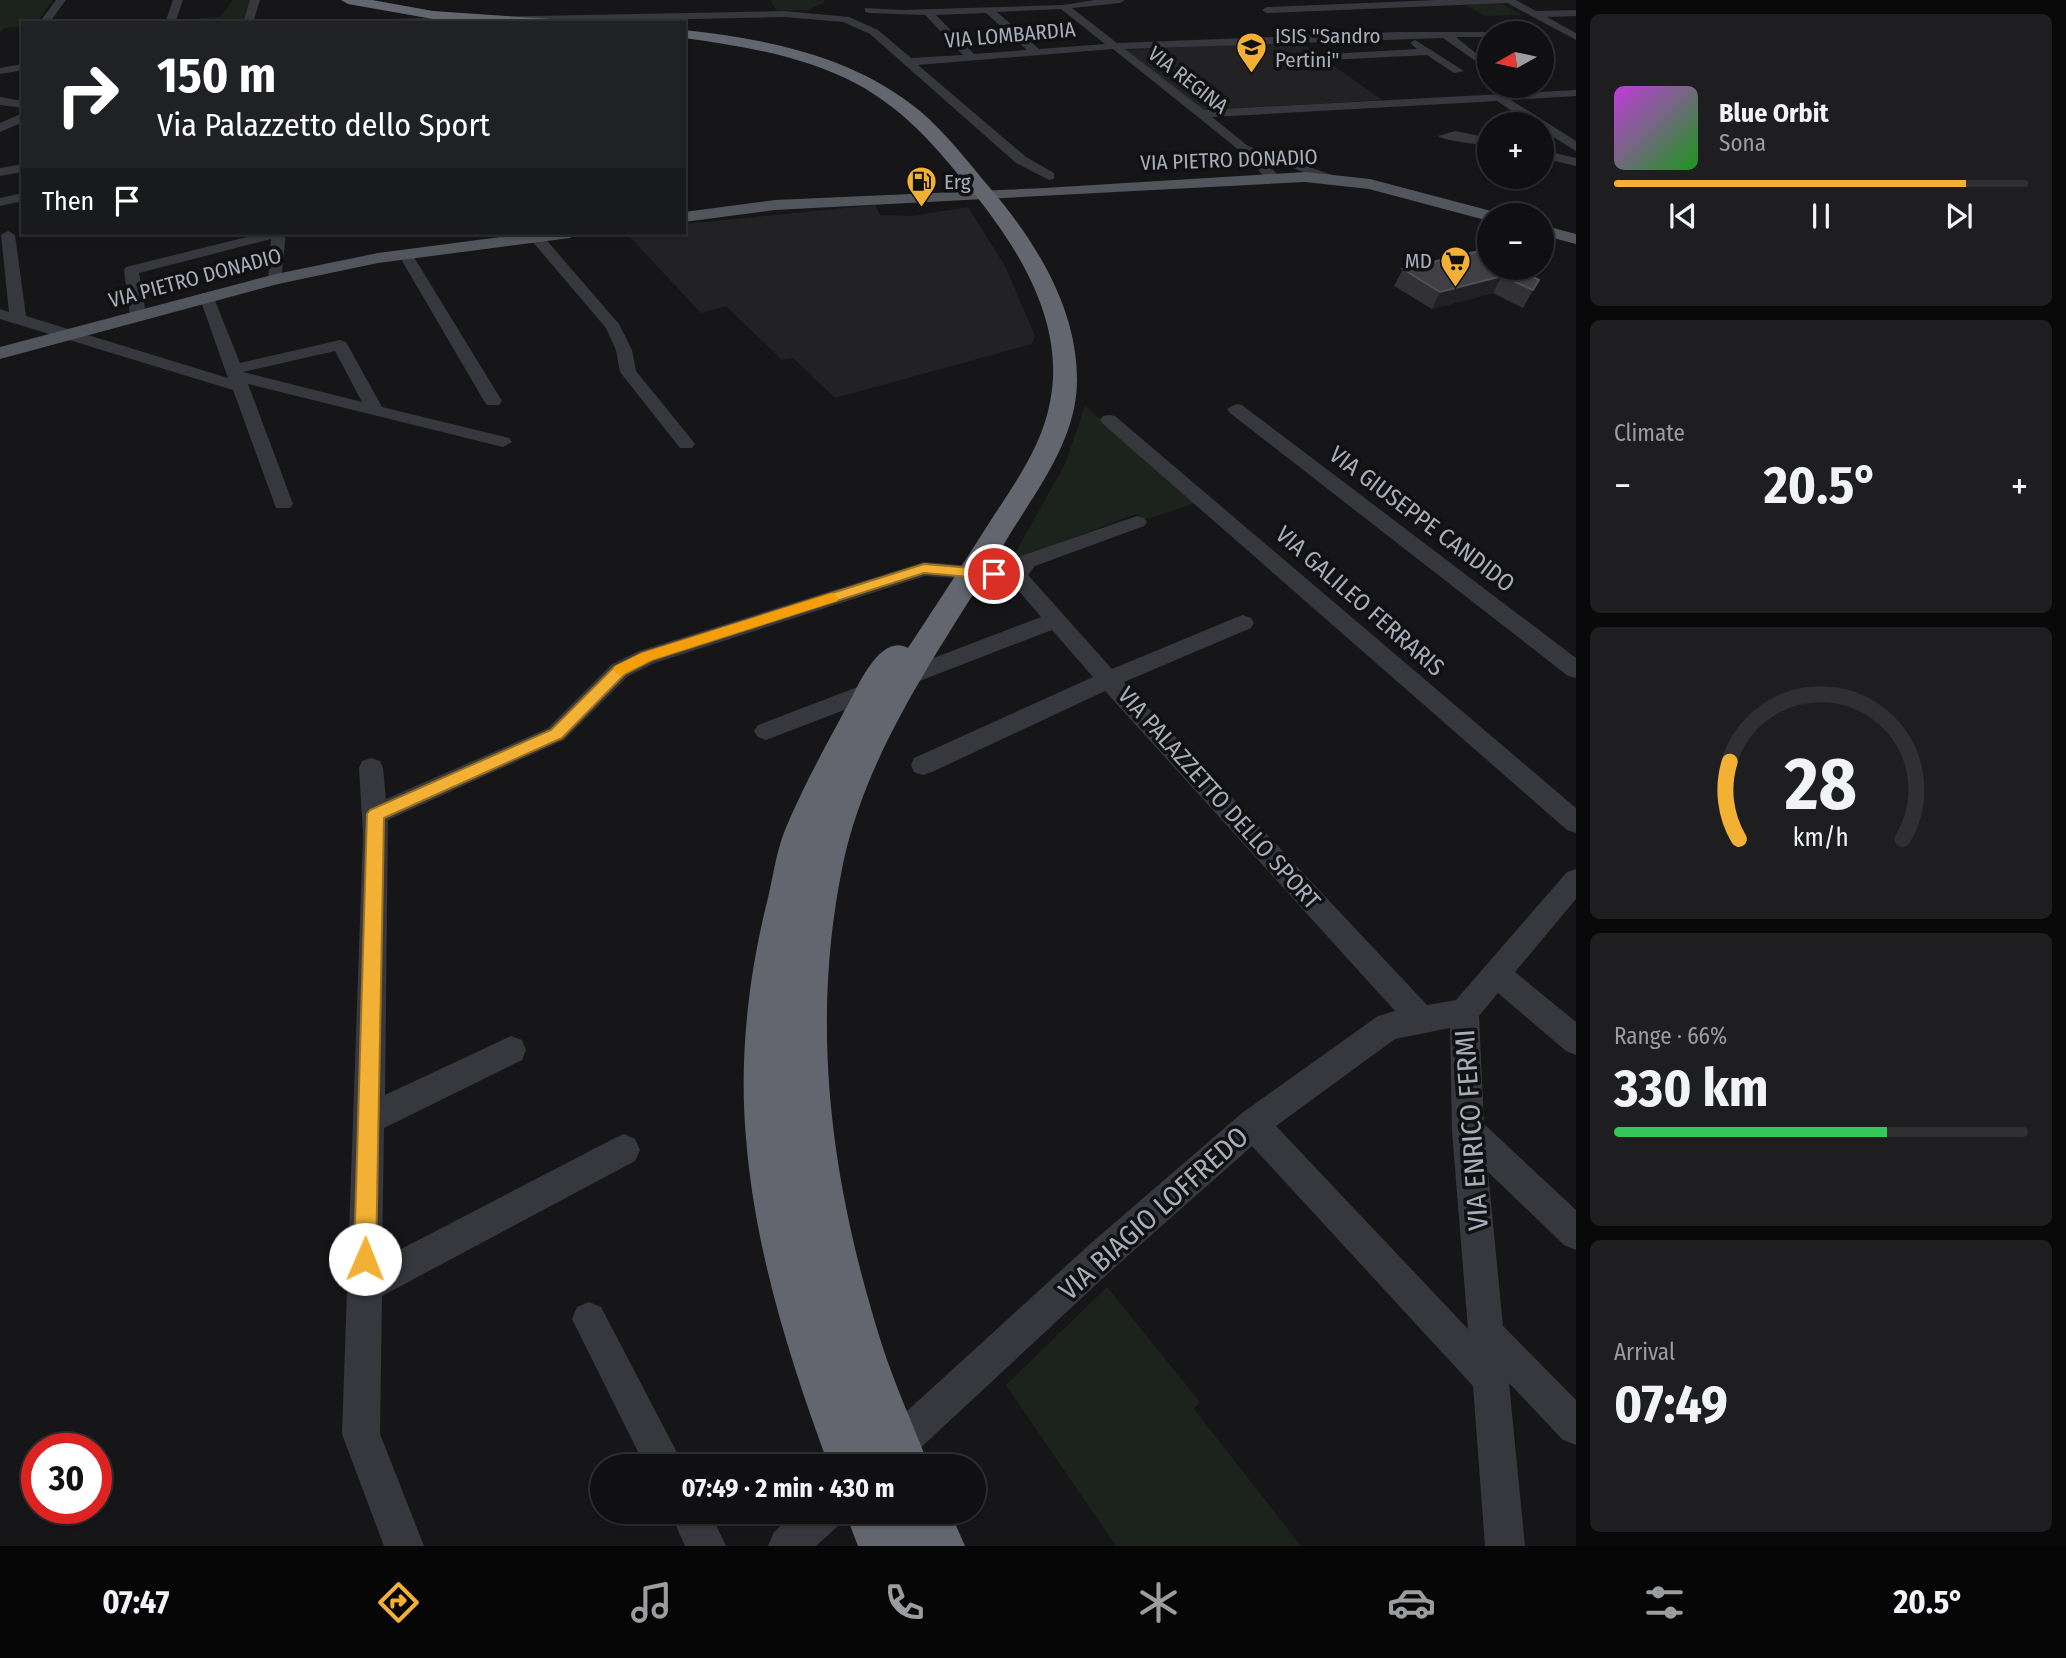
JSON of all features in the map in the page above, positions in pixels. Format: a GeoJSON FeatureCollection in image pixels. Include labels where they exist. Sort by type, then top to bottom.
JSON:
{"type":"FeatureCollection","features":[{"type":"Feature","properties":{"kind":"highway"},"geometry":{"type":"LineString","coordinates":[[340,1],[379,13],[457,21]]}},
{"type":"Feature","properties":{"kind":"highway"},"geometry":{"type":"LineString","coordinates":[[340,1],[433,15],[521,21]]}},
{"type":"Feature","properties":{"kind":"highway"},"geometry":{"type":"LineString","coordinates":[[686,34],[754,46],[814,62],[859,79],[907,109],[937,138],[993,202],[1016,235],[1037,271],[1060,329],[1066,377],[1064,398],[1044,456],[905,679],[863,756],[831,838],[818,895],[804,1075],[819,1185],[842,1293],[884,1427],[896,1454]]}},
{"type":"Feature","properties":{"kind":"highway"},"geometry":{"type":"LineString","coordinates":[[686,40],[750,51],[807,68],[855,87],[892,107],[917,128],[978,202],[1017,266],[1045,335],[1054,384],[1035,455],[869,695],[803,831],[777,940],[766,1033],[768,1138],[791,1271],[829,1394],[852,1454]]}},
{"type":"Feature","properties":{"kind":"highway"},"geometry":{"type":"LineString","coordinates":[[878,1524],[886,1546]]}},
{"type":"Feature","properties":{"kind":"highway"},"geometry":{"type":"LineString","coordinates":[[927,1524],[937,1546]]}},
{"type":"Feature","properties":{"kind":"main road"},"geometry":{"type":"LineString","coordinates":[[993,194],[1021,172],[1048,184]]}},
{"type":"Feature","properties":{"kind":"main road","name":"VIA PIETRO DONADIO"},"geometry":{"type":"LineString","coordinates":[[686,217],[775,205],[993,194],[1048,184],[1108,188],[1274,178],[1337,179],[1370,184],[1477,213]]}},
{"type":"Feature","properties":{"kind":"main road"},"geometry":{"type":"LineString","coordinates":[[1554,233],[1576,239]]}},
{"type":"Feature","properties":{"kind":"main road","name":"VIA PIETRO DONADIO"},"geometry":{"type":"LineString","coordinates":[[0,353],[276,279],[405,254],[548,235]]}},
{"type":"Feature","properties":{"kind":"street"},"geometry":{"type":"LineString","coordinates":[[45,21],[61,0]]}},
{"type":"Feature","properties":{"kind":"street"},"geometry":{"type":"LineString","coordinates":[[171,21],[178,0]]}},
{"type":"Feature","properties":{"kind":"street"},"geometry":{"type":"LineString","coordinates":[[252,19],[256,0]]}},
{"type":"Feature","properties":{"kind":"street"},"geometry":{"type":"LineString","coordinates":[[765,0],[771,14]]}},
{"type":"Feature","properties":{"kind":"street"},"geometry":{"type":"LineString","coordinates":[[913,3],[931,0]]}},
{"type":"Feature","properties":{"kind":"street"},"geometry":{"type":"LineString","coordinates":[[869,22],[901,13],[990,11],[1120,0]]}},
{"type":"Feature","properties":{"kind":"street"},"geometry":{"type":"LineString","coordinates":[[1267,10],[1426,1],[1508,0],[1574,35]]}},
{"type":"Feature","properties":{"kind":"street"},"geometry":{"type":"LineString","coordinates":[[1426,1],[1440,11]]}},
{"type":"Feature","properties":{"kind":"street"},"geometry":{"type":"LineString","coordinates":[[1356,4],[1384,19],[1458,71]]}},
{"type":"Feature","properties":{"kind":"street","name":"VIA LOMBARDIA"},"geometry":{"type":"LineString","coordinates":[[1061,5],[1115,46]]}},
{"type":"Feature","properties":{"kind":"street"},"geometry":{"type":"LineString","coordinates":[[389,21],[511,13],[801,14],[843,9],[869,22],[1021,172]]}},
{"type":"Feature","properties":{"kind":"street"},"geometry":{"type":"LineString","coordinates":[[801,14],[843,9],[869,22],[901,13]]}},
{"type":"Feature","properties":{"kind":"street"},"geometry":{"type":"LineString","coordinates":[[990,11],[1037,52]]}},
{"type":"Feature","properties":{"kind":"street"},"geometry":{"type":"LineString","coordinates":[[929,12],[972,58]]}},
{"type":"Feature","properties":{"kind":"street"},"geometry":{"type":"LineString","coordinates":[[1534,14],[1576,13]]}},
{"type":"Feature","properties":{"kind":"street"},"geometry":{"type":"LineString","coordinates":[[1451,20],[1468,34]]}},
{"type":"Feature","properties":{"kind":"street","name":"VIA LOMBARDIA"},"geometry":{"type":"LineString","coordinates":[[908,62],[1115,46],[1477,34]]}},
{"type":"Feature","properties":{"kind":"street"},"geometry":{"type":"LineString","coordinates":[[1554,34],[1574,35]]}},
{"type":"Feature","properties":{"kind":"street"},"geometry":{"type":"LineString","coordinates":[[1446,35],[1474,57]]}},
{"type":"Feature","properties":{"kind":"street","name":"VIA REGINA"},"geometry":{"type":"LineString","coordinates":[[1115,46],[1238,143],[1274,178]]}},
{"type":"Feature","properties":{"kind":"street"},"geometry":{"type":"LineString","coordinates":[[1329,57],[1428,52]]}},
{"type":"Feature","properties":{"kind":"street"},"geometry":{"type":"LineString","coordinates":[[5,70],[21,54]]}},
{"type":"Feature","properties":{"kind":"street"},"geometry":{"type":"LineString","coordinates":[[1554,94],[1576,93]]}},
{"type":"Feature","properties":{"kind":"street"},"geometry":{"type":"LineString","coordinates":[[1200,114],[1477,97]]}},
{"type":"Feature","properties":{"kind":"street"},"geometry":{"type":"LineString","coordinates":[[1500,98],[1521,112]]}},
{"type":"Feature","properties":{"kind":"street"},"geometry":{"type":"LineString","coordinates":[[0,101],[21,105]]}},
{"type":"Feature","properties":{"kind":"street"},"geometry":{"type":"LineString","coordinates":[[0,128],[21,118]]}},
{"type":"Feature","properties":{"kind":"street"},"geometry":{"type":"LineString","coordinates":[[1554,133],[1576,147]]}},
{"type":"Feature","properties":{"kind":"street"},"geometry":{"type":"LineString","coordinates":[[1444,136],[1455,135],[1477,140]]}},
{"type":"Feature","properties":{"kind":"street","name":"VIA REGINA"},"geometry":{"type":"LineString","coordinates":[[1238,143],[1295,167],[1337,179]]}},
{"type":"Feature","properties":{"kind":"street"},"geometry":{"type":"LineString","coordinates":[[1554,157],[1576,162]]}},
{"type":"Feature","properties":{"kind":"street"},"geometry":{"type":"LineString","coordinates":[[0,173],[21,168]]}},
{"type":"Feature","properties":{"kind":"street"},"geometry":{"type":"LineString","coordinates":[[0,202],[21,197]]}},
{"type":"Feature","properties":{"kind":"street"},"geometry":{"type":"LineString","coordinates":[[10,234],[18,318]]}},
{"type":"Feature","properties":{"kind":"street"},"geometry":{"type":"LineString","coordinates":[[138,315],[131,270],[271,235]]}},
{"type":"Feature","properties":{"kind":"street"},"geometry":{"type":"LineString","coordinates":[[276,279],[279,235]]}},
{"type":"Feature","properties":{"kind":"street"},"geometry":{"type":"LineString","coordinates":[[525,237],[613,327],[624,350],[628,372],[686,444]]}},
{"type":"Feature","properties":{"kind":"street"},"geometry":{"type":"LineString","coordinates":[[405,254],[493,401]]}},
{"type":"Feature","properties":{"kind":"street"},"geometry":{"type":"LineString","coordinates":[[206,296],[284,504]]}},
{"type":"Feature","properties":{"kind":"street"},"geometry":{"type":"LineString","coordinates":[[0,314],[237,377],[503,442]]}},
{"type":"Feature","properties":{"kind":"street"},"geometry":{"type":"LineString","coordinates":[[237,377],[340,345],[375,410]]}},
{"type":"Feature","properties":{"kind":"street","name":"VIA GIUSEPPE CANDIDO"},"geometry":{"type":"LineString","coordinates":[[1236,409],[1576,670]]}},
{"type":"Feature","properties":{"kind":"street","name":"VIA GALILEO FERRARIS"},"geometry":{"type":"LineString","coordinates":[[1109,420],[1576,823]]}},
{"type":"Feature","properties":{"kind":"street"},"geometry":{"type":"LineString","coordinates":[[376,814],[556,734],[620,670],[647,657],[924,569],[1017,576],[1028,561],[1137,522]]}},
{"type":"Feature","properties":{"kind":"street","name":"VIA PALAZZETTO DELLO SPORT"},"geometry":{"type":"LineString","coordinates":[[1017,576],[1158,735],[1422,1020]]}},
{"type":"Feature","properties":{"kind":"street"},"geometry":{"type":"LineString","coordinates":[[766,731],[1056,620]]}},
{"type":"Feature","properties":{"kind":"street"},"geometry":{"type":"LineString","coordinates":[[923,765],[1110,679],[1243,623]]}},
{"type":"Feature","properties":{"kind":"street"},"geometry":{"type":"LineString","coordinates":[[371,768],[376,814],[361,1434],[404,1546]]}},
{"type":"Feature","properties":{"kind":"street","name":"VIA ENRICO FERMI"},"geometry":{"type":"LineString","coordinates":[[1505,1546],[1468,1131],[1464,1012],[1576,880]]}},
{"type":"Feature","properties":{"kind":"street"},"geometry":{"type":"LineString","coordinates":[[1496,974],[1576,1041]]}},
{"type":"Feature","properties":{"kind":"street","name":"VIA BIAGIO LOFFREDO"},"geometry":{"type":"LineString","coordinates":[[887,1454],[1102,1256],[1253,1124],[1388,1026],[1464,1012]]}},
{"type":"Feature","properties":{"kind":"street"},"geometry":{"type":"LineString","coordinates":[[367,1120],[511,1050]]}},
{"type":"Feature","properties":{"kind":"street"},"geometry":{"type":"LineString","coordinates":[[1253,1124],[1490,1378]]}},
{"type":"Feature","properties":{"kind":"street"},"geometry":{"type":"LineString","coordinates":[[1468,1131],[1576,1233]]}},
{"type":"Feature","properties":{"kind":"street"},"geometry":{"type":"LineString","coordinates":[[364,1287],[624,1150]]}},
{"type":"Feature","properties":{"kind":"street"},"geometry":{"type":"LineString","coordinates":[[589,1319],[659,1454]]}},
{"type":"Feature","properties":{"kind":"street"},"geometry":{"type":"LineString","coordinates":[[1486,1334],[1576,1427]]}},
{"type":"Feature","properties":{"kind":"street"},"geometry":{"type":"LineString","coordinates":[[695,1524],[706,1546]]}},
{"type":"Feature","properties":{"kind":"street"},"geometry":{"type":"LineString","coordinates":[[788,1546],[811,1524]]}},
{"type":"Feature","properties":{"kind":"shaded area"},"geometry":{"type":"Polygon","coordinates":[[[0,0],[53,0],[37,21],[21,21],[21,27],[4,28],[0,33],[0,0]]]}},
{"type":"Feature","properties":{"kind":"shaded area"},"geometry":{"type":"Polygon","coordinates":[[[233,0],[251,0],[246,21],[199,21],[200,18],[220,17],[233,0]]]}},
{"type":"Feature","properties":{"kind":"shaded area"},"geometry":{"type":"Polygon","coordinates":[[[770,0],[825,2],[809,10],[777,11],[770,0]]]}},
{"type":"Feature","properties":{"kind":"shaded area"},"geometry":{"type":"Polygon","coordinates":[[[1501,3],[1522,15],[1485,16],[1465,5],[1501,3]]]}},
{"type":"Feature","properties":{"kind":"shaded area","name":"ISIS \"Sandro Pertini\""},"geometry":{"type":"Polygon","coordinates":[[[1299,41],[1382,100],[1200,110],[1126,50],[1299,41]]]}},
{"type":"Feature","properties":{"kind":"shaded area"},"geometry":{"type":"Polygon","coordinates":[[[875,205],[880,215],[913,216],[968,207],[1005,266],[1035,336],[1032,344],[835,398],[793,358],[782,360],[726,306],[701,313],[628,235],[686,235],[686,224],[875,205]]]}},
{"type":"Feature","properties":{"kind":"shaded area"},"geometry":{"type":"Polygon","coordinates":[[[1085,406],[1196,503],[1144,520],[1136,514],[1019,558],[1013,557],[1066,462],[1085,406]]]}},
{"type":"Feature","properties":{"kind":"shaded area"},"geometry":{"type":"Polygon","coordinates":[[[1107,1287],[1200,1402],[1194,1409],[1301,1546],[1116,1546],[1006,1385],[1107,1287]]]}},
{"type":"Feature","properties":{"kind":"building"},"geometry":{"type":"Polygon","coordinates":[[[1477,251],[1477,280],[1486,280],[1440,292],[1403,269],[1477,251]]]}},
{"type":"Feature","properties":{"kind":"building"},"geometry":{"type":"Polygon","coordinates":[[[1511,280],[1539,280],[1533,290],[1511,280]]]}},
{"type":"Feature","properties":{"kind":"slow traffic"},"geometry":{"type":"LineString","coordinates":[[620,670],[647,657],[832,598]]}},
{"type":"Feature","properties":{"kind":"place","name":"ISIS \"Sandro Pertini\""},"geometry":{"type":"Point","coordinates":[1252,75]}},
{"type":"Feature","properties":{"kind":"place","name":"Erg"},"geometry":{"type":"Point","coordinates":[921,209]}},
{"type":"Feature","properties":{"kind":"place","name":"MD"},"geometry":{"type":"Point","coordinates":[1455,288]}},
{"type":"Feature","properties":{"kind":"route"},"geometry":{"type":"LineString","coordinates":[[365,1259],[376,814],[556,734],[620,670],[647,657],[924,569],[994,574]]}}]}
